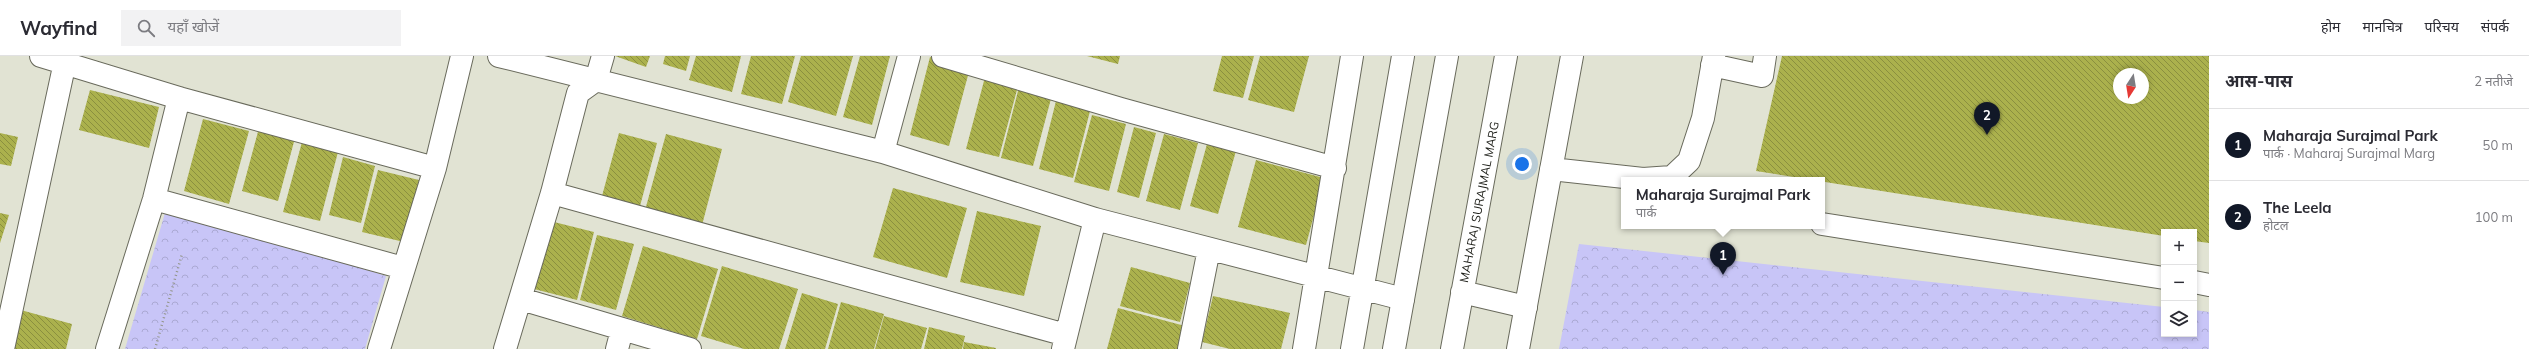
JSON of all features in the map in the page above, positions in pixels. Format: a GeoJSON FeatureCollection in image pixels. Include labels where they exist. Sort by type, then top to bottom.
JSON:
{"type":"FeatureCollection","features":[{"type":"Feature","properties":{"kind":"street"},"geometry":{"type":"LineString","coordinates":[[41,56],[65,62],[179,98],[435,168]]}},
{"type":"Feature","properties":{"kind":"street"},"geometry":{"type":"LineString","coordinates":[[379,349],[435,168],[462,56]]}},
{"type":"Feature","properties":{"kind":"street"},"geometry":{"type":"LineString","coordinates":[[499,56],[882,152],[1095,219],[1403,300]]}},
{"type":"Feature","properties":{"kind":"street"},"geometry":{"type":"LineString","coordinates":[[505,349],[552,193],[578,93],[596,80],[603,56]]}},
{"type":"Feature","properties":{"kind":"street"},"geometry":{"type":"LineString","coordinates":[[882,152],[909,56]]}},
{"type":"Feature","properties":{"kind":"street"},"geometry":{"type":"LineString","coordinates":[[943,56],[1121,109],[1335,168]]}},
{"type":"Feature","properties":{"kind":"street"},"geometry":{"type":"LineString","coordinates":[[1304,349],[1317,278],[1352,56]]}},
{"type":"Feature","properties":{"kind":"street"},"geometry":{"type":"LineString","coordinates":[[1352,349],[1403,56]]}},
{"type":"Feature","properties":{"kind":"street"},"geometry":{"type":"LineString","coordinates":[[1394,349],[1447,56]]}},
{"type":"Feature","properties":{"kind":"street","name":"MAHARAJ SURAJMAL MARG"},"geometry":{"type":"LineString","coordinates":[[1452,349],[1506,56]]}},
{"type":"Feature","properties":{"kind":"street"},"geometry":{"type":"LineString","coordinates":[[1518,349],[1572,56]]}},
{"type":"Feature","properties":{"kind":"street"},"geometry":{"type":"LineString","coordinates":[[1676,177],[1689,161],[1703,118],[1713,61],[1764,66]]}},
{"type":"Feature","properties":{"kind":"street"},"geometry":{"type":"LineString","coordinates":[[3,349],[65,62]]}},
{"type":"Feature","properties":{"kind":"street"},"geometry":{"type":"LineString","coordinates":[[107,349],[154,199],[179,98]]}},
{"type":"Feature","properties":{"kind":"street"},"geometry":{"type":"LineString","coordinates":[[1551,169],[1625,177]]}},
{"type":"Feature","properties":{"kind":"street"},"geometry":{"type":"LineString","coordinates":[[552,193],[1064,342],[1095,219]]}},
{"type":"Feature","properties":{"kind":"street"},"geometry":{"type":"LineString","coordinates":[[154,199],[403,268]]}},
{"type":"Feature","properties":{"kind":"street"},"geometry":{"type":"LineString","coordinates":[[1825,224],[2161,278]]}},
{"type":"Feature","properties":{"kind":"street"},"geometry":{"type":"LineString","coordinates":[[1189,349],[1209,249]]}},
{"type":"Feature","properties":{"kind":"street"},"geometry":{"type":"LineString","coordinates":[[2197,283],[2209,285]]}},
{"type":"Feature","properties":{"kind":"street"},"geometry":{"type":"LineString","coordinates":[[1462,292],[1526,307]]}},
{"type":"Feature","properties":{"kind":"street"},"geometry":{"type":"LineString","coordinates":[[521,299],[620,339],[690,349]]}},
{"type":"Feature","properties":{"kind":"path"},"geometry":{"type":"LineString","coordinates":[[155,349],[182,254]]}},
{"type":"Feature","properties":{"kind":"green space"},"geometry":{"type":"Polygon","coordinates":[[[167,206],[386,276],[365,349],[125,349],[167,206]]]}},
{"type":"Feature","properties":{"kind":"green space"},"geometry":{"type":"Polygon","coordinates":[[[1579,244],[2161,307],[2161,337],[2197,337],[2197,310],[2209,312],[2209,349],[1559,349],[1579,244]]]}},
{"type":"Feature","properties":{"kind":"building"},"geometry":{"type":"Polygon","coordinates":[[[615,56],[650,56],[646,67],[615,56]]]}},
{"type":"Feature","properties":{"kind":"building"},"geometry":{"type":"Polygon","coordinates":[[[665,56],[690,56],[686,71],[663,64],[665,56]]]}},
{"type":"Feature","properties":{"kind":"building"},"geometry":{"type":"Polygon","coordinates":[[[696,56],[741,56],[732,92],[689,80],[696,56]]]}},
{"type":"Feature","properties":{"kind":"building"},"geometry":{"type":"Polygon","coordinates":[[[751,56],[795,56],[782,104],[741,94],[751,56]]]}},
{"type":"Feature","properties":{"kind":"building"},"geometry":{"type":"Polygon","coordinates":[[[801,56],[853,56],[836,116],[788,102],[801,56]]]}},
{"type":"Feature","properties":{"kind":"building"},"geometry":{"type":"Polygon","coordinates":[[[860,56],[890,56],[872,125],[843,117],[860,56]]]}},
{"type":"Feature","properties":{"kind":"building"},"geometry":{"type":"Polygon","coordinates":[[[1087,56],[1120,56],[1118,64],[1087,56]]]}},
{"type":"Feature","properties":{"kind":"building"},"geometry":{"type":"Polygon","coordinates":[[[1222,56],[1254,56],[1243,98],[1213,91],[1222,56]]]}},
{"type":"Feature","properties":{"kind":"building"},"geometry":{"type":"Polygon","coordinates":[[[1260,56],[1309,56],[1294,112],[1248,100],[1260,56]]]}},
{"type":"Feature","properties":{"kind":"building"},"geometry":{"type":"Polygon","coordinates":[[[1782,56],[2209,56],[2209,243],[2197,241],[2197,229],[2161,229],[2161,236],[1825,182],[1825,177],[1794,177],[1756,171],[1782,56]]]}},
{"type":"Feature","properties":{"kind":"building"},"geometry":{"type":"Polygon","coordinates":[[[930,57],[970,68],[949,146],[910,135],[930,57]]]}},
{"type":"Feature","properties":{"kind":"building"},"geometry":{"type":"Polygon","coordinates":[[[985,77],[1018,86],[999,157],[966,149],[985,77]]]}},
{"type":"Feature","properties":{"kind":"building"},"geometry":{"type":"Polygon","coordinates":[[[1019,87],[1052,95],[1033,166],[1001,158],[1019,87]]]}},
{"type":"Feature","properties":{"kind":"building"},"geometry":{"type":"Polygon","coordinates":[[[90,90],[159,107],[149,148],[79,130],[90,90]]]}},
{"type":"Feature","properties":{"kind":"building"},"geometry":{"type":"Polygon","coordinates":[[[1056,101],[1090,111],[1073,178],[1039,169],[1056,101]]]}},
{"type":"Feature","properties":{"kind":"building"},"geometry":{"type":"Polygon","coordinates":[[[1092,115],[1126,124],[1109,191],[1074,182],[1092,115]]]}},
{"type":"Feature","properties":{"kind":"building"},"geometry":{"type":"Polygon","coordinates":[[[203,119],[249,131],[229,204],[184,191],[203,119]]]}},
{"type":"Feature","properties":{"kind":"building"},"geometry":{"type":"Polygon","coordinates":[[[1134,127],[1156,133],[1139,198],[1117,192],[1134,127]]]}},
{"type":"Feature","properties":{"kind":"building"},"geometry":{"type":"Polygon","coordinates":[[[259,128],[295,138],[278,201],[242,191],[259,128]]]}},
{"type":"Feature","properties":{"kind":"building"},"geometry":{"type":"Polygon","coordinates":[[[0,133],[18,137],[11,166],[0,164],[0,133]]]}},
{"type":"Feature","properties":{"kind":"building"},"geometry":{"type":"Polygon","coordinates":[[[619,133],[657,143],[640,206],[602,196],[619,133]]]}},
{"type":"Feature","properties":{"kind":"building"},"geometry":{"type":"Polygon","coordinates":[[[666,134],[722,149],[701,229],[644,214],[666,134]]]}},
{"type":"Feature","properties":{"kind":"building"},"geometry":{"type":"Polygon","coordinates":[[[1164,134],[1198,143],[1180,210],[1146,201],[1164,134]]]}},
{"type":"Feature","properties":{"kind":"building"},"geometry":{"type":"Polygon","coordinates":[[[302,142],[338,152],[320,221],[283,212],[302,142]]]}},
{"type":"Feature","properties":{"kind":"building"},"geometry":{"type":"Polygon","coordinates":[[[1207,144],[1236,151],[1218,214],[1190,206],[1207,144]]]}},
{"type":"Feature","properties":{"kind":"building"},"geometry":{"type":"Polygon","coordinates":[[[343,157],[375,166],[361,223],[329,215],[343,157]]]}},
{"type":"Feature","properties":{"kind":"building"},"geometry":{"type":"Polygon","coordinates":[[[1256,160],[1324,178],[1306,245],[1238,227],[1256,160]]]}},
{"type":"Feature","properties":{"kind":"building"},"geometry":{"type":"Polygon","coordinates":[[[378,170],[419,180],[404,242],[362,232],[378,170]]]}},
{"type":"Feature","properties":{"kind":"building"},"geometry":{"type":"Polygon","coordinates":[[[893,188],[967,208],[947,278],[873,257],[893,188]]]}},
{"type":"Feature","properties":{"kind":"building"},"geometry":{"type":"Polygon","coordinates":[[[977,211],[1041,226],[1024,296],[960,282],[977,211]]]}},
{"type":"Feature","properties":{"kind":"building"},"geometry":{"type":"Polygon","coordinates":[[[0,213],[9,215],[0,243],[0,213]]]}},
{"type":"Feature","properties":{"kind":"building"},"geometry":{"type":"Polygon","coordinates":[[[550,221],[594,232],[577,300],[534,289],[550,221]]]}},
{"type":"Feature","properties":{"kind":"building"},"geometry":{"type":"Polygon","coordinates":[[[597,235],[634,244],[616,310],[580,300],[597,235]]]}},
{"type":"Feature","properties":{"kind":"building"},"geometry":{"type":"Polygon","coordinates":[[[643,246],[718,269],[697,339],[622,316],[643,246]]]}},
{"type":"Feature","properties":{"kind":"building"},"geometry":{"type":"Polygon","coordinates":[[[722,266],[798,289],[779,349],[744,349],[701,336],[722,266]]]}},
{"type":"Feature","properties":{"kind":"building"},"geometry":{"type":"Polygon","coordinates":[[[1131,267],[1190,283],[1180,322],[1120,306],[1131,267]]]}},
{"type":"Feature","properties":{"kind":"building"},"geometry":{"type":"Polygon","coordinates":[[[802,293],[838,304],[825,349],[785,349],[802,293]]]}},
{"type":"Feature","properties":{"kind":"building"},"geometry":{"type":"Polygon","coordinates":[[[1213,296],[1290,313],[1281,349],[1230,349],[1202,342],[1213,296]]]}},
{"type":"Feature","properties":{"kind":"building"},"geometry":{"type":"Polygon","coordinates":[[[841,302],[884,314],[874,349],[828,349],[841,302]]]}},
{"type":"Feature","properties":{"kind":"building"},"geometry":{"type":"Polygon","coordinates":[[[1118,308],[1185,326],[1179,349],[1107,349],[1118,308]]]}},
{"type":"Feature","properties":{"kind":"building"},"geometry":{"type":"Polygon","coordinates":[[[17,309],[72,324],[66,349],[13,349],[17,309]]]}},
{"type":"Feature","properties":{"kind":"building"},"geometry":{"type":"Polygon","coordinates":[[[884,316],[927,328],[921,349],[875,349],[884,316]]]}},
{"type":"Feature","properties":{"kind":"building"},"geometry":{"type":"Polygon","coordinates":[[[929,327],[965,336],[962,349],[924,349],[929,327]]]}},
{"type":"Feature","properties":{"kind":"building"},"geometry":{"type":"Polygon","coordinates":[[[964,342],[996,348],[996,349],[963,349],[964,342]]]}},
{"type":"Feature","properties":{"kind":"place","name":"The Leela"},"geometry":{"type":"Point","coordinates":[1987,135]}},
{"type":"Feature","properties":{"kind":"place","name":"Maharaja Surajmal Park"},"geometry":{"type":"Point","coordinates":[1723,275]}}]}
